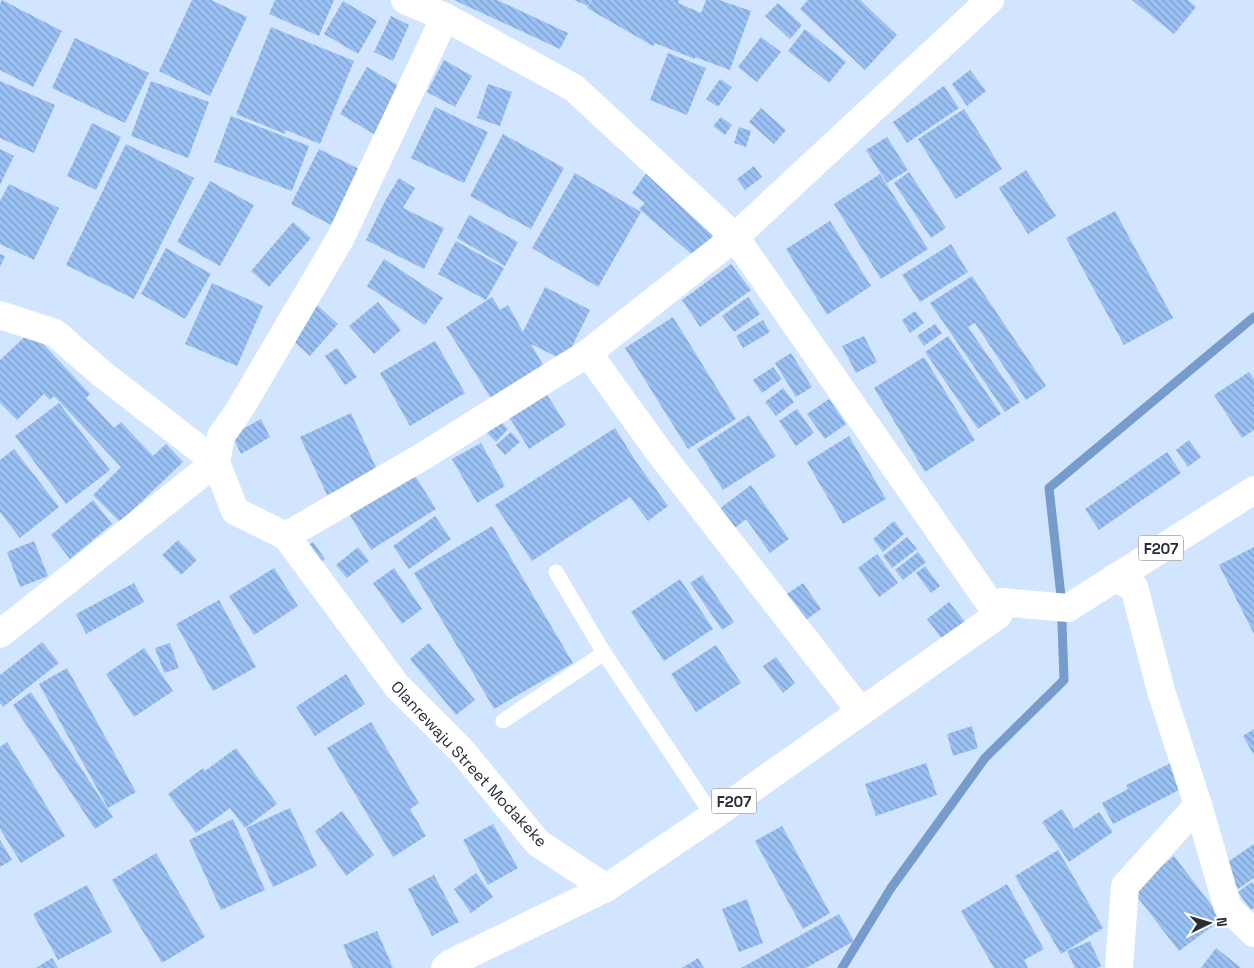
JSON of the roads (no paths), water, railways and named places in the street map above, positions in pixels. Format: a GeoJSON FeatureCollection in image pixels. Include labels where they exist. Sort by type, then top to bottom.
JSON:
{"type":"FeatureCollection","features":[{"type":"Feature","properties":{"kind":"street"},"geometry":{"type":"LineString","coordinates":[[405,0],[445,17],[574,88],[735,237],[1000,609]]}},
{"type":"Feature","properties":{"kind":"street"},"geometry":{"type":"LineString","coordinates":[[286,536],[425,455],[588,353],[735,237],[990,0]]}},
{"type":"Feature","properties":{"kind":"street"},"geometry":{"type":"LineString","coordinates":[[0,634],[216,462],[222,436],[340,239],[445,17]]}},
{"type":"Feature","properties":{"kind":"street"},"geometry":{"type":"LineString","coordinates":[[0,315],[55,333],[101,374],[216,462]]}},
{"type":"Feature","properties":{"kind":"street"},"geometry":{"type":"LineString","coordinates":[[588,353],[660,452],[861,712]]}},
{"type":"Feature","properties":{"kind":"street","name":"Olanrewaju Street Modakeke"},"geometry":{"type":"LineString","coordinates":[[216,462],[235,511],[286,536],[396,686],[461,750],[538,843],[606,888]]}},
{"type":"Feature","properties":{"kind":"street","name":"F207"},"geometry":{"type":"LineString","coordinates":[[449,966],[606,888],[713,816],[861,712],[1000,609],[1068,608],[1254,490]]}},
{"type":"Feature","properties":{"kind":"street"},"geometry":{"type":"LineString","coordinates":[[1114,578],[1134,587],[1161,691],[1198,805],[1228,908],[1254,933]]}},
{"type":"Feature","properties":{"kind":"street"},"geometry":{"type":"LineString","coordinates":[[1119,968],[1125,886],[1198,805]]}},
{"type":"Feature","properties":{"kind":"lane"},"geometry":{"type":"LineString","coordinates":[[556,572],[604,653],[713,816]]}},
{"type":"Feature","properties":{"kind":"lane"},"geometry":{"type":"LineString","coordinates":[[503,721],[604,653]]}},
{"type":"Feature","properties":{"kind":"waterway"},"geometry":{"type":"LineString","coordinates":[[842,968],[891,888],[985,758],[1064,680],[1061,596],[1049,488],[1254,317]]}}]}
